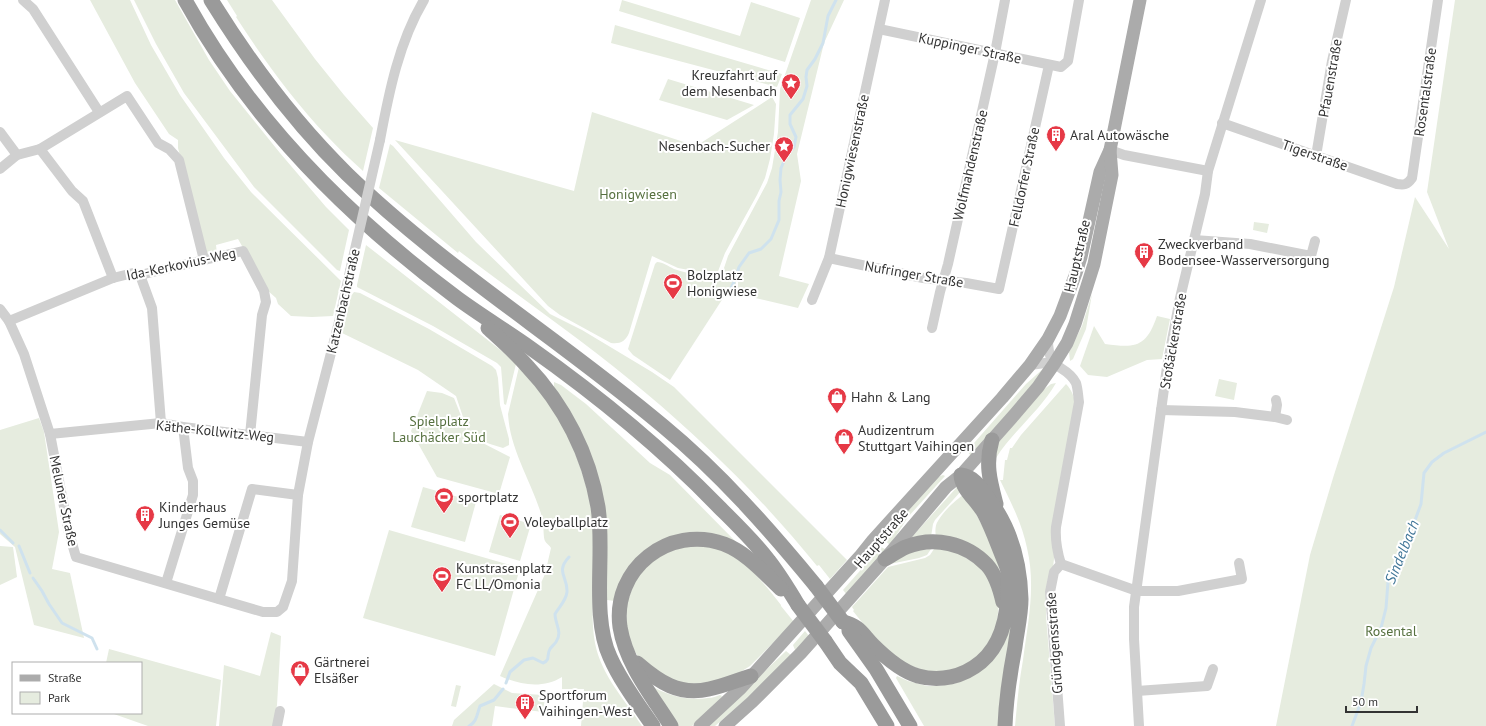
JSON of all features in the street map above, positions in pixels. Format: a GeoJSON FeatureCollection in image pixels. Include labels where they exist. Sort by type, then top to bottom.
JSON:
{"type":"FeatureCollection","features":[{"type":"Feature","properties":{"kind":"highway"},"geometry":{"type":"LineString","coordinates":[[186,0],[203,31],[232,75],[279,135],[353,213],[406,258],[470,308],[529,347],[578,383],[643,435],[676,464],[734,523],[769,561],[798,605],[840,663],[861,683],[887,726]]}},
{"type":"Feature","properties":{"kind":"highway"},"geometry":{"type":"LineString","coordinates":[[211,0],[251,63],[279,99],[312,138],[347,174],[426,243],[612,384],[665,427],[751,509],[816,586],[843,622],[876,669],[910,726]]}},
{"type":"Feature","properties":{"kind":"highway"},"geometry":{"type":"LineString","coordinates":[[470,308],[487,327],[528,366],[545,387],[570,424],[584,454],[592,479],[598,508],[601,545],[601,623],[604,639],[609,656],[619,674],[653,726]]}},
{"type":"Feature","properties":{"kind":"highway"},"geometry":{"type":"LineString","coordinates":[[992,440],[988,452],[988,468],[997,509]]}},
{"type":"Feature","properties":{"kind":"highway"},"geometry":{"type":"LineString","coordinates":[[843,622],[852,624],[890,661],[908,672],[923,677],[942,679],[957,676],[968,671],[986,657],[997,641],[1003,626],[1008,597],[1008,572],[989,523],[975,499],[961,482],[961,475],[968,475],[974,480],[997,509],[1007,529],[1019,573],[1021,599],[1009,683],[1005,726]]}},
{"type":"Feature","properties":{"kind":"highway"},"geometry":{"type":"LineString","coordinates":[[671,726],[642,680],[624,642],[620,627],[619,614],[625,587],[631,574],[646,558],[660,548],[675,542],[684,540],[706,540],[716,542],[732,548],[753,562],[798,605]]}},
{"type":"Feature","properties":{"kind":"highway"},"geometry":{"type":"LineString","coordinates":[[887,557],[906,547],[918,544],[933,542],[955,544],[970,551],[987,565],[998,583],[1005,612]]}},
{"type":"Feature","properties":{"kind":"highway"},"geometry":{"type":"LineString","coordinates":[[630,656],[657,680],[671,687],[686,690],[693,691],[710,689],[751,676]]}},
{"type":"Feature","properties":{"kind":"main road","name":"Hauptstraße"},"geometry":{"type":"LineString","coordinates":[[700,726],[742,688],[751,676],[788,638],[873,540],[945,462],[1030,365],[1048,339],[1060,316],[1081,257],[1100,172],[1110,150],[1140,0]]}},
{"type":"Feature","properties":{"kind":"main road","name":"Hauptstraße"},"geometry":{"type":"LineString","coordinates":[[725,726],[752,702],[801,652],[887,557],[946,487],[961,475],[992,440],[1038,387],[1054,364],[1067,343],[1075,324],[1094,264],[1112,175],[1110,150]]}},
{"type":"Feature","properties":{"kind":"main road"},"geometry":{"type":"LineString","coordinates":[[1060,316],[1063,323],[1068,325],[1075,324]]}},
{"type":"Feature","properties":{"kind":"main road"},"geometry":{"type":"LineString","coordinates":[[945,462],[961,475]]}},
{"type":"Feature","properties":{"kind":"main road"},"geometry":{"type":"LineString","coordinates":[[873,540],[884,543],[888,549],[887,557]]}},
{"type":"Feature","properties":{"kind":"main road"},"geometry":{"type":"LineString","coordinates":[[788,638],[787,645],[792,653],[796,654],[801,652]]}},
{"type":"Feature","properties":{"kind":"street"},"geometry":{"type":"LineString","coordinates":[[22,0],[33,9],[99,112]]}},
{"type":"Feature","properties":{"kind":"street","name":"Katzenbachstraße"},"geometry":{"type":"LineString","coordinates":[[283,607],[292,581],[298,495],[308,442],[339,322],[396,70],[405,40],[424,0]]}},
{"type":"Feature","properties":{"kind":"street","name":"Honigwiesenstraße"},"geometry":{"type":"LineString","coordinates":[[812,300],[829,258],[885,0]]}},
{"type":"Feature","properties":{"kind":"street","name":"Wolfmahdenstraße"},"geometry":{"type":"LineString","coordinates":[[932,328],[948,264],[995,53],[1005,0]]}},
{"type":"Feature","properties":{"kind":"street","name":"Kuppinger Straße"},"geometry":{"type":"LineString","coordinates":[[879,29],[1061,67],[1068,61],[1079,0]]}},
{"type":"Feature","properties":{"kind":"street","name":"Stoßäckerstraße"},"geometry":{"type":"LineString","coordinates":[[1139,726],[1134,607],[1167,367],[1180,298],[1205,194],[1208,171],[1261,0]]}},
{"type":"Feature","properties":{"kind":"street","name":"Pfauenstraße"},"geometry":{"type":"LineString","coordinates":[[1316,156],[1332,61],[1346,0]]}},
{"type":"Feature","properties":{"kind":"street","name":"Rosentalstraße"},"geometry":{"type":"LineString","coordinates":[[1408,183],[1412,178],[1438,0]]}},
{"type":"Feature","properties":{"kind":"street","name":"Felldorfer Straße"},"geometry":{"type":"LineString","coordinates":[[1000,289],[1049,65]]}},
{"type":"Feature","properties":{"kind":"street"},"geometry":{"type":"LineString","coordinates":[[0,169],[17,155],[40,149],[127,96],[158,143],[169,149],[179,160],[204,260]]}},
{"type":"Feature","properties":{"kind":"street","name":"Tigerstraße"},"geometry":{"type":"LineString","coordinates":[[1222,124],[1397,184],[1404,185],[1408,183]]}},
{"type":"Feature","properties":{"kind":"street"},"geometry":{"type":"LineString","coordinates":[[0,132],[17,155]]}},
{"type":"Feature","properties":{"kind":"street"},"geometry":{"type":"LineString","coordinates":[[40,149],[72,191],[83,201],[113,278]]}},
{"type":"Feature","properties":{"kind":"street"},"geometry":{"type":"LineString","coordinates":[[1110,150],[1124,155],[1208,171]]}},
{"type":"Feature","properties":{"kind":"street"},"geometry":{"type":"LineString","coordinates":[[1194,240],[1250,244],[1312,256],[1315,241]]}},
{"type":"Feature","properties":{"kind":"street","name":"Ida-Kerkovius-Weg"},"geometry":{"type":"LineString","coordinates":[[9,321],[113,278],[133,273],[140,275],[243,251],[264,291],[266,302],[262,315],[250,435]]}},
{"type":"Feature","properties":{"kind":"street","name":"Nufringer Straße"},"geometry":{"type":"LineString","coordinates":[[829,258],[943,282],[966,283],[1000,289]]}},
{"type":"Feature","properties":{"kind":"street"},"geometry":{"type":"LineString","coordinates":[[140,275],[152,308],[161,423]]}},
{"type":"Feature","properties":{"kind":"street","name":"Meluner Straße"},"geometry":{"type":"LineString","coordinates":[[0,309],[9,321],[24,354],[50,434],[69,533],[76,557],[262,612],[277,612],[283,607]]}},
{"type":"Feature","properties":{"kind":"street"},"geometry":{"type":"LineString","coordinates":[[1048,339],[1050,356],[1054,364],[1072,378],[1076,384],[1079,402],[1056,526],[1055,539],[1061,564],[1137,591],[1178,591],[1242,579],[1239,563]]}},
{"type":"Feature","properties":{"kind":"street"},"geometry":{"type":"LineString","coordinates":[[1030,365],[1045,363],[1054,364]]}},
{"type":"Feature","properties":{"kind":"street"},"geometry":{"type":"LineString","coordinates":[[1275,417],[1277,405],[1276,400]]}},
{"type":"Feature","properties":{"kind":"street"},"geometry":{"type":"LineString","coordinates":[[1161,410],[1235,412],[1287,420]]}},
{"type":"Feature","properties":{"kind":"street","name":"Käthe-Kollwitz-Weg"},"geometry":{"type":"LineString","coordinates":[[50,434],[161,423],[308,442]]}},
{"type":"Feature","properties":{"kind":"street"},"geometry":{"type":"LineString","coordinates":[[166,583],[192,495],[193,481],[188,468],[183,427]]}},
{"type":"Feature","properties":{"kind":"street"},"geometry":{"type":"LineString","coordinates":[[219,599],[252,488],[298,495]]}},
{"type":"Feature","properties":{"kind":"street","name":"Gründgensstraße"},"geometry":{"type":"LineString","coordinates":[[1060,726],[1050,584],[1054,572],[1061,564]]}},
{"type":"Feature","properties":{"kind":"street"},"geometry":{"type":"LineString","coordinates":[[1137,691],[1207,686],[1213,669]]}},
{"type":"Feature","properties":{"kind":"street"},"geometry":{"type":"LineString","coordinates":[[277,726],[280,711]]}},
{"type":"Feature","properties":{"kind":"green space"},"geometry":{"type":"Polygon","coordinates":[[[90,0],[130,0],[151,45],[180,95],[224,158],[251,192],[341,281],[333,316],[291,316],[278,304],[276,298],[267,290],[238,239],[216,245],[217,254],[206,255],[178,148],[178,140],[169,134],[135,83],[90,0]]]}},
{"type":"Feature","properties":{"kind":"green space"},"geometry":{"type":"Polygon","coordinates":[[[134,0],[175,0],[209,60],[230,91],[326,207],[349,230],[340,271],[337,270],[254,187],[184,93],[156,44],[134,0]]]}},
{"type":"Feature","properties":{"kind":"green space"},"geometry":{"type":"Polygon","coordinates":[[[227,0],[272,0],[315,59],[373,128],[363,171],[315,123],[291,94],[246,33],[227,0]]]}},
{"type":"Feature","properties":{"kind":"green space"},"geometry":{"type":"Polygon","coordinates":[[[622,0],[740,36],[751,2],[800,18],[785,62],[619,11],[622,0]]]}},
{"type":"Feature","properties":{"kind":"green space"},"geometry":{"type":"Polygon","coordinates":[[[811,0],[844,0],[824,43],[797,154],[801,181],[779,276],[809,284],[798,308],[738,294],[738,278],[724,274],[724,268],[728,256],[767,183],[772,168],[778,132],[780,89],[811,0]]]}},
{"type":"Feature","properties":{"kind":"green space","name":"Rosental"},"geometry":{"type":"Polygon","coordinates":[[[1455,0],[1486,0],[1486,726],[1276,726],[1310,555],[1394,287],[1415,197],[1449,249],[1427,192],[1455,0]]]}},
{"type":"Feature","properties":{"kind":"green space"},"geometry":{"type":"Polygon","coordinates":[[[615,25],[782,74],[777,87],[611,43],[615,25]]]}},
{"type":"Feature","properties":{"kind":"green space"},"geometry":{"type":"Polygon","coordinates":[[[668,79],[754,105],[727,120],[659,100],[668,79]]]}},
{"type":"Feature","properties":{"kind":"green space","name":"Honigwiesen"},"geometry":{"type":"Polygon","coordinates":[[[772,97],[776,104],[774,134],[765,178],[725,253],[717,274],[678,268],[652,256],[629,333],[622,342],[617,343],[611,343],[560,315],[548,306],[395,140],[574,191],[592,112],[690,144],[693,148],[772,97]]]}},
{"type":"Feature","properties":{"kind":"green space"},"geometry":{"type":"Polygon","coordinates":[[[390,144],[476,242],[550,314],[582,330],[674,387],[847,560],[830,579],[778,520],[736,476],[670,414],[578,339],[459,251],[458,253],[379,188],[390,144]]]}},
{"type":"Feature","properties":{"kind":"green space"},"geometry":{"type":"Polygon","coordinates":[[[1254,222],[1269,224],[1267,233],[1253,230],[1254,222]]]}},
{"type":"Feature","properties":{"kind":"green space"},"geometry":{"type":"Polygon","coordinates":[[[366,245],[503,352],[516,364],[506,405],[504,404],[501,367],[497,363],[433,326],[357,287],[366,245]]]}},
{"type":"Feature","properties":{"kind":"green space"},"geometry":{"type":"Polygon","coordinates":[[[657,262],[689,273],[736,280],[736,294],[727,292],[670,380],[633,355],[628,349],[655,264],[657,262]]]}},
{"type":"Feature","properties":{"kind":"green space"},"geometry":{"type":"Polygon","coordinates":[[[354,292],[360,293],[429,329],[492,366],[496,370],[498,378],[500,405],[509,439],[509,445],[503,448],[469,435],[456,396],[418,370],[342,333],[351,296],[354,292]]]}},
{"type":"Feature","properties":{"kind":"green space"},"geometry":{"type":"Polygon","coordinates":[[[1092,294],[1086,329],[1073,359],[1070,361],[1069,352],[1082,326],[1092,294]]]}},
{"type":"Feature","properties":{"kind":"green space"},"geometry":{"type":"Polygon","coordinates":[[[1157,316],[1170,319],[1162,359],[1147,360],[1107,377],[1088,375],[1080,366],[1094,326],[1105,344],[1124,346],[1132,345],[1138,344],[1144,340],[1153,327],[1157,316]]]}},
{"type":"Feature","properties":{"kind":"green space"},"geometry":{"type":"Polygon","coordinates":[[[519,367],[543,395],[556,415],[580,466],[590,503],[595,540],[593,630],[595,643],[602,666],[614,687],[642,726],[581,726],[584,689],[562,689],[562,677],[547,683],[531,684],[515,682],[500,676],[545,574],[551,548],[544,539],[542,517],[533,491],[517,454],[510,428],[508,414],[519,367]]]}},
{"type":"Feature","properties":{"kind":"green space"},"geometry":{"type":"Polygon","coordinates":[[[1044,368],[1046,369],[971,456],[967,451],[1026,384],[1044,368]]]}},
{"type":"Feature","properties":{"kind":"green space"},"geometry":{"type":"Polygon","coordinates":[[[1219,379],[1237,383],[1234,400],[1215,396],[1219,379]]]}},
{"type":"Feature","properties":{"kind":"green space"},"geometry":{"type":"Polygon","coordinates":[[[554,382],[561,385],[586,404],[650,463],[670,475],[738,544],[679,534],[615,601],[607,600],[607,551],[569,410],[554,387],[554,382]]]}},
{"type":"Feature","properties":{"kind":"green space"},"geometry":{"type":"Polygon","coordinates":[[[1056,383],[1042,403],[1010,439],[996,458],[997,446],[1000,440],[1043,390],[1051,384],[1056,383]]]}},
{"type":"Feature","properties":{"kind":"green space"},"geometry":{"type":"Polygon","coordinates":[[[1066,384],[1074,396],[1076,405],[1053,567],[1047,582],[1046,616],[1055,726],[1015,726],[1019,685],[1029,618],[1031,576],[1030,562],[1022,530],[1000,480],[1003,480],[1005,460],[1007,460],[1010,448],[1012,448],[1021,435],[1066,384]]]}},
{"type":"Feature","properties":{"kind":"green space","name":"Spielplatz Lauchäcker Süd"},"geometry":{"type":"Polygon","coordinates":[[[427,391],[442,393],[454,398],[469,436],[510,457],[499,494],[437,477],[411,431],[427,391]]]}},
{"type":"Feature","properties":{"kind":"green space"},"geometry":{"type":"Polygon","coordinates":[[[39,418],[44,432],[59,532],[52,569],[70,573],[84,638],[34,625],[15,547],[0,534],[0,430],[39,418]]]}},
{"type":"Feature","properties":{"kind":"green space"},"geometry":{"type":"Polygon","coordinates":[[[943,475],[945,476],[908,517],[890,545],[882,538],[938,477],[943,475]]]}},
{"type":"Feature","properties":{"kind":"green space"},"geometry":{"type":"Polygon","coordinates":[[[958,486],[962,490],[935,520],[931,537],[910,539],[958,486]]]}},
{"type":"Feature","properties":{"kind":"green space"},"geometry":{"type":"Polygon","coordinates":[[[423,487],[476,502],[465,542],[411,527],[423,487]]]}},
{"type":"Feature","properties":{"kind":"green space"},"geometry":{"type":"Polygon","coordinates":[[[965,494],[994,547],[1000,572],[936,537],[935,531],[940,518],[954,502],[965,494]]]}},
{"type":"Feature","properties":{"kind":"green space"},"geometry":{"type":"Polygon","coordinates":[[[500,515],[531,524],[520,561],[489,552],[500,515]]]}},
{"type":"Feature","properties":{"kind":"green space","name":"Kunstrasenplatz FC LL/Omonia"},"geometry":{"type":"Polygon","coordinates":[[[389,530],[520,568],[495,656],[363,618],[389,530]]]}},
{"type":"Feature","properties":{"kind":"green space"},"geometry":{"type":"Polygon","coordinates":[[[0,546],[13,547],[17,577],[0,585],[0,546]]]}},
{"type":"Feature","properties":{"kind":"green space"},"geometry":{"type":"Polygon","coordinates":[[[687,546],[715,547],[725,550],[734,556],[760,579],[794,622],[750,666],[726,681],[680,685],[640,660],[633,648],[627,631],[626,605],[637,576],[659,555],[687,546]]]}},
{"type":"Feature","properties":{"kind":"green space"},"geometry":{"type":"Polygon","coordinates":[[[936,546],[948,547],[984,569],[999,604],[996,630],[979,657],[954,671],[928,672],[898,661],[865,626],[853,611],[854,610],[852,607],[888,567],[925,558],[930,555],[936,546]]]}},
{"type":"Feature","properties":{"kind":"green space"},"geometry":{"type":"Polygon","coordinates":[[[881,547],[885,549],[885,551],[847,595],[843,590],[881,547]]]}},
{"type":"Feature","properties":{"kind":"green space"},"geometry":{"type":"Polygon","coordinates":[[[931,549],[927,555],[919,558],[890,564],[913,550],[931,549]]]}},
{"type":"Feature","properties":{"kind":"green space"},"geometry":{"type":"Polygon","coordinates":[[[1012,623],[998,726],[924,726],[896,678],[897,676],[908,681],[927,686],[957,683],[1012,623]]]}},
{"type":"Feature","properties":{"kind":"green space"},"geometry":{"type":"Polygon","coordinates":[[[805,631],[809,636],[795,650],[793,645],[805,631]]]}},
{"type":"Feature","properties":{"kind":"green space"},"geometry":{"type":"Polygon","coordinates":[[[271,632],[281,636],[277,705],[273,726],[219,726],[224,665],[260,676],[271,632]]]}},
{"type":"Feature","properties":{"kind":"green space"},"geometry":{"type":"Polygon","coordinates":[[[109,649],[221,680],[216,726],[148,726],[114,714],[142,714],[142,662],[106,662],[109,649]]]}},
{"type":"Feature","properties":{"kind":"green space"},"geometry":{"type":"Polygon","coordinates":[[[786,651],[791,655],[752,694],[715,726],[707,726],[786,651]]]}},
{"type":"Feature","properties":{"kind":"green space"},"geometry":{"type":"Polygon","coordinates":[[[494,684],[512,693],[543,695],[545,698],[543,712],[495,706],[492,726],[452,726],[454,720],[494,684]]]}},
{"type":"Feature","properties":{"kind":"green space"},"geometry":{"type":"Polygon","coordinates":[[[456,685],[461,686],[456,707],[451,706],[456,685]]]}},
{"type":"Feature","properties":{"kind":"green space"},"geometry":{"type":"Polygon","coordinates":[[[650,685],[678,697],[701,699],[720,695],[722,696],[719,701],[692,726],[676,726],[650,685]]]}},
{"type":"Feature","properties":{"kind":"waterway"},"geometry":{"type":"LineString","coordinates":[[736,277],[739,267],[749,253],[761,249],[771,239],[779,220],[781,168],[786,157],[794,147],[796,137],[790,124],[790,115],[803,99],[807,86],[807,70],[815,59],[823,43],[828,16],[836,0]]}},
{"type":"Feature","properties":{"kind":"waterway"},"geometry":{"type":"LineString","coordinates":[[731,288],[734,282]]}},
{"type":"Feature","properties":{"kind":"waterway","name":"Sindelbach"},"geometry":{"type":"LineString","coordinates":[[1352,726],[1361,702],[1366,666],[1371,648],[1381,628],[1386,608],[1388,582],[1421,504],[1424,473],[1432,462],[1444,453],[1486,432]]}},
{"type":"Feature","properties":{"kind":"waterway"},"geometry":{"type":"LineString","coordinates":[[0,530],[13,543]]}},
{"type":"Feature","properties":{"kind":"waterway"},"geometry":{"type":"LineString","coordinates":[[19,546],[30,573]]}},
{"type":"Feature","properties":{"kind":"waterway"},"geometry":{"type":"LineString","coordinates":[[506,683],[510,672],[524,660],[533,658],[543,663],[548,659],[548,653],[559,635],[555,614],[564,601],[567,592],[562,571],[565,562],[569,557]]}},
{"type":"Feature","properties":{"kind":"waterway"},"geometry":{"type":"LineString","coordinates":[[33,578],[62,623],[92,638],[97,649]]}},
{"type":"Feature","properties":{"kind":"waterway"},"geometry":{"type":"LineString","coordinates":[[469,726],[475,720],[480,706],[494,700],[503,689]]}},
{"type":"Feature","properties":{"kind":"place","name":"Kreuzfahrt auf dem Nesenbach"},"geometry":{"type":"Point","coordinates":[791,100]}},
{"type":"Feature","properties":{"kind":"place","name":"Aral Autowäsche"},"geometry":{"type":"Point","coordinates":[1056,152]}},
{"type":"Feature","properties":{"kind":"place","name":"Nesenbach-Sucher"},"geometry":{"type":"Point","coordinates":[784,163]}},
{"type":"Feature","properties":{"kind":"place","name":"Zweckverband Bodensee-Wasserversorgung"},"geometry":{"type":"Point","coordinates":[1144,269]}},
{"type":"Feature","properties":{"kind":"place","name":"Bolzplatz Honigwiese"},"geometry":{"type":"Point","coordinates":[673,300]}},
{"type":"Feature","properties":{"kind":"place","name":"Hahn & Lang"},"geometry":{"type":"Point","coordinates":[837,414]}},
{"type":"Feature","properties":{"kind":"place","name":"Audizentrum Stuttgart Vaihingen"},"geometry":{"type":"Point","coordinates":[844,455]}},
{"type":"Feature","properties":{"kind":"place","name":"sportplatz"},"geometry":{"type":"Point","coordinates":[444,514]}},
{"type":"Feature","properties":{"kind":"place","name":"Kinderhaus Junges Gemüse"},"geometry":{"type":"Point","coordinates":[145,532]}},
{"type":"Feature","properties":{"kind":"place","name":"Voleyballplatz"},"geometry":{"type":"Point","coordinates":[510,539]}},
{"type":"Feature","properties":{"kind":"place","name":"Kunstrasenplatz FC LL/Omonia"},"geometry":{"type":"Point","coordinates":[442,593]}},
{"type":"Feature","properties":{"kind":"place","name":"Gärtnerei Elsäßer"},"geometry":{"type":"Point","coordinates":[300,687]}},
{"type":"Feature","properties":{"kind":"place","name":"Sportforum Vaihingen-West"},"geometry":{"type":"Point","coordinates":[525,720]}}]}
